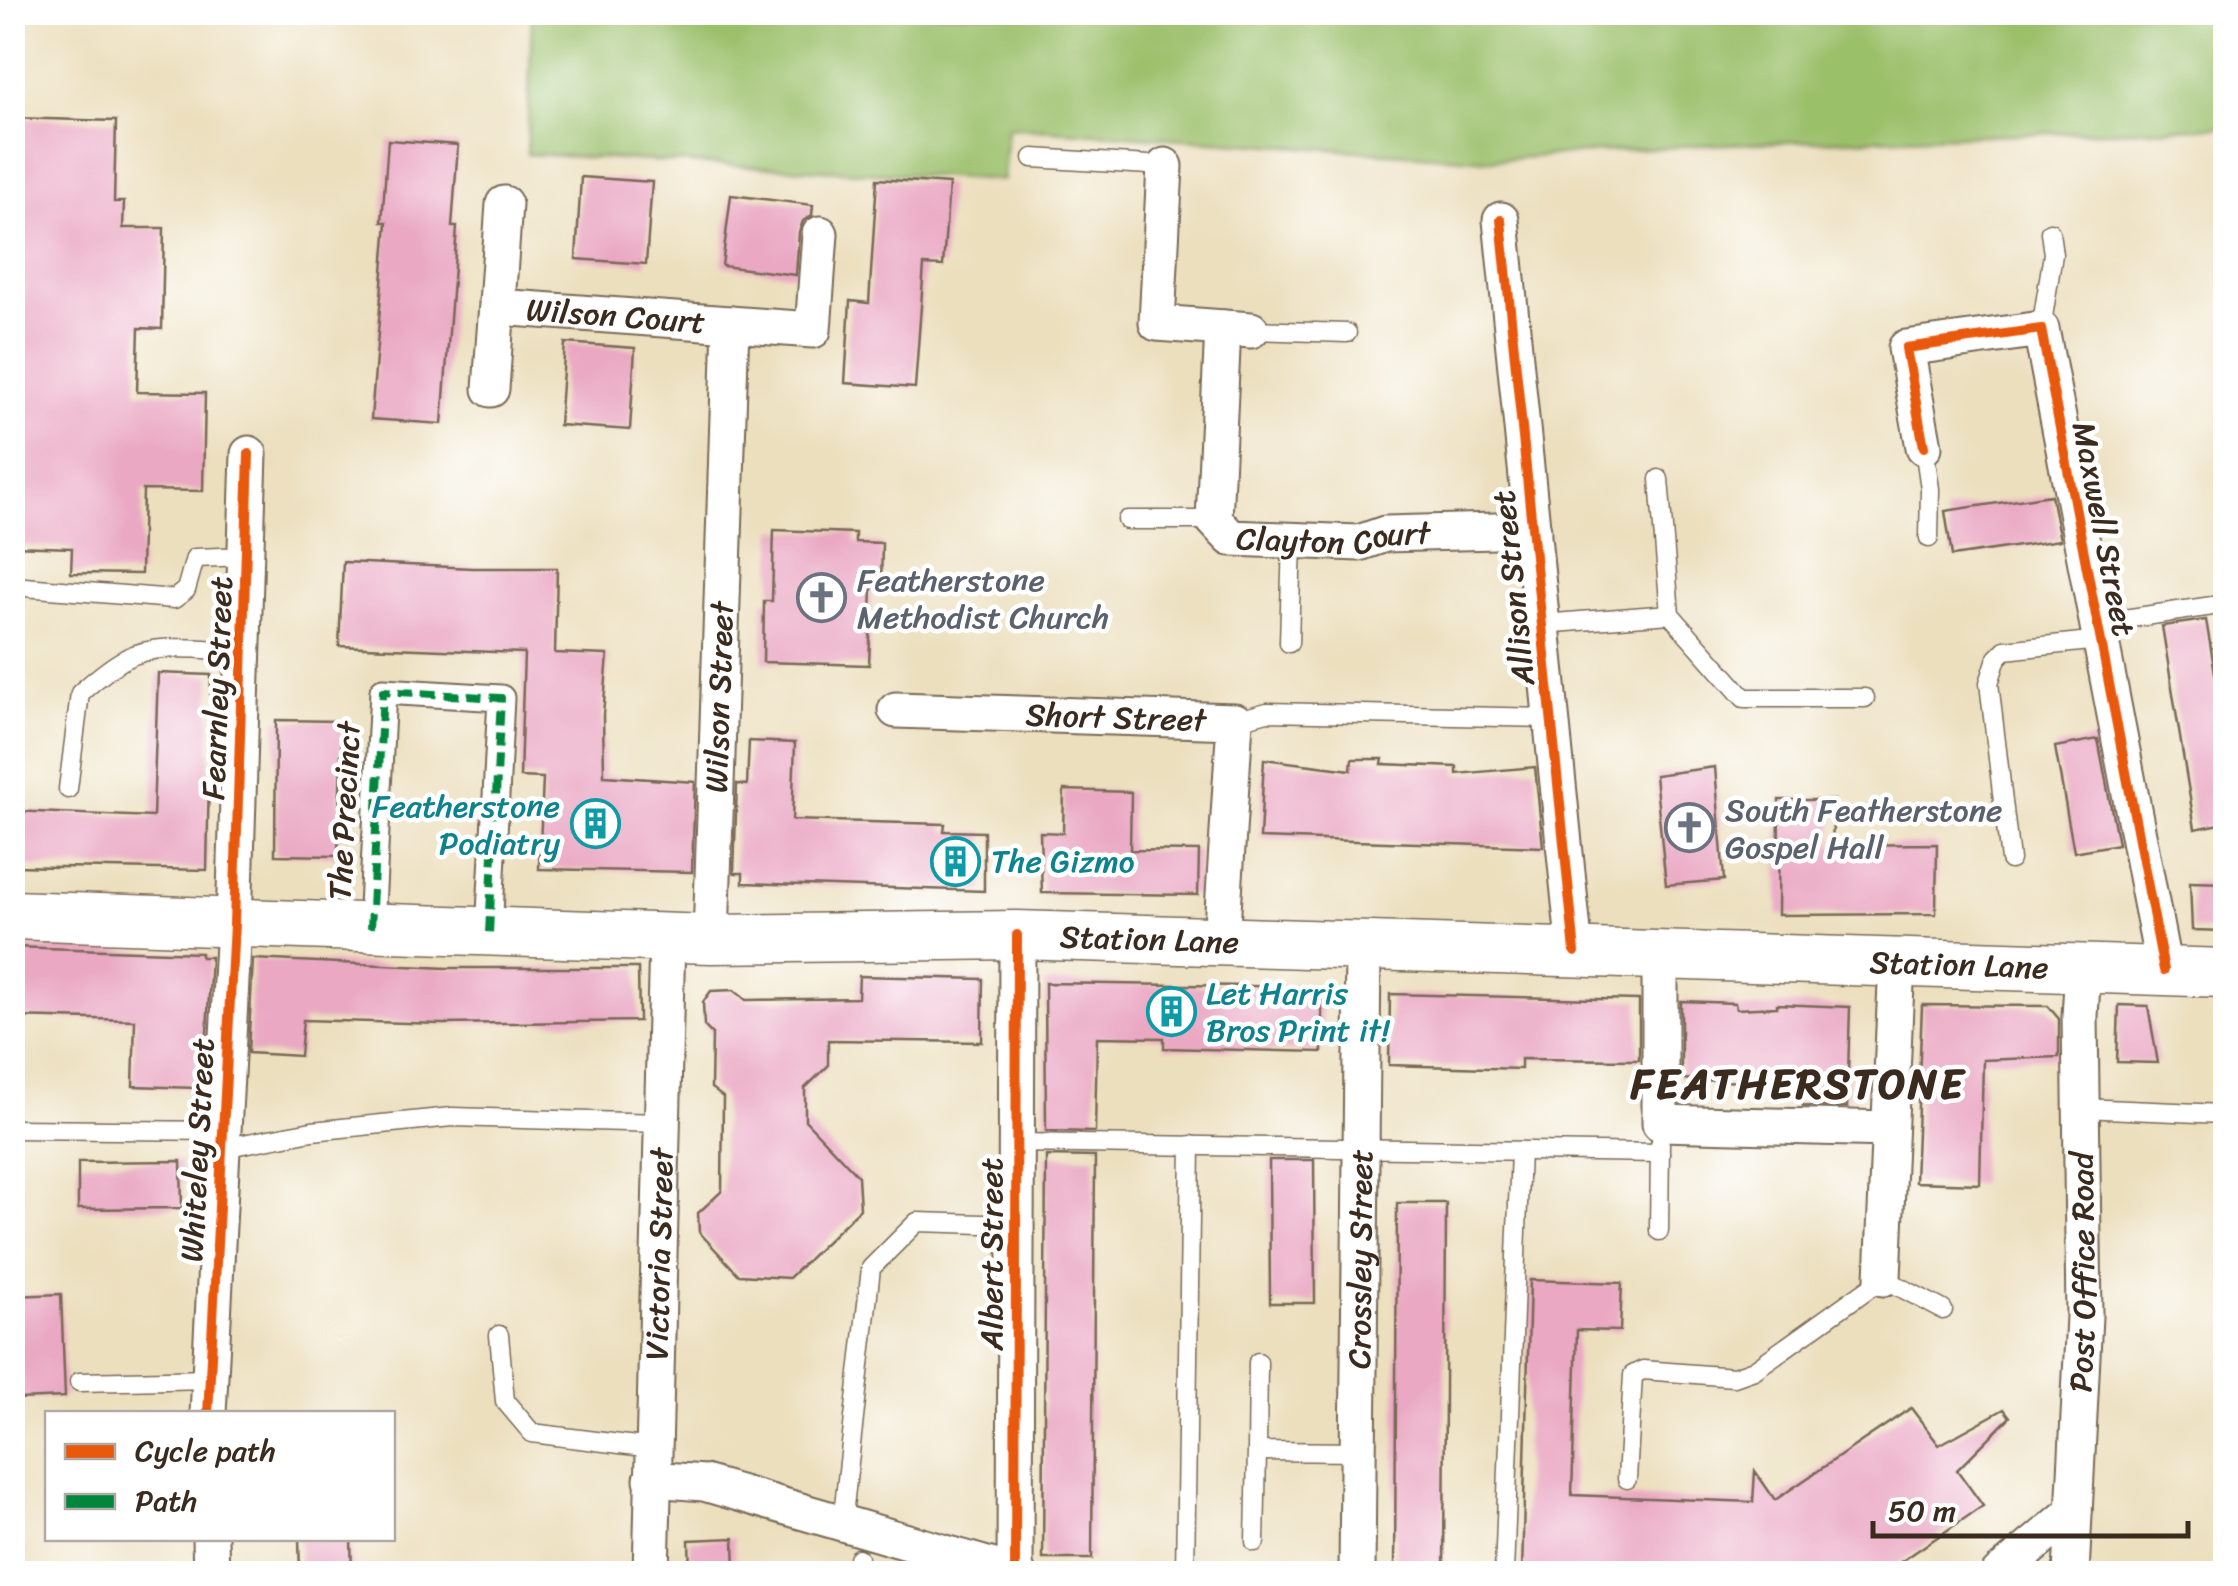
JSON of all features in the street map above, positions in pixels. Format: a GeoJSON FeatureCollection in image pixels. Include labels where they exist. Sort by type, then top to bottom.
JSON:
{"type":"FeatureCollection","features":[{"type":"Feature","properties":{"kind":"main road","name":"Station Lane"},"geometry":{"type":"LineString","coordinates":[[12,915],[689,938],[1017,935],[2226,973]]}},
{"type":"Feature","properties":{"kind":"street"},"geometry":{"type":"LineString","coordinates":[[1166,166],[1157,323],[1237,329]]}},
{"type":"Feature","properties":{"kind":"street","name":"Wilson Court"},"geometry":{"type":"LineString","coordinates":[[491,389],[504,204]]}},
{"type":"Feature","properties":{"kind":"street","name":"Allison Street"},"geometry":{"type":"LineString","coordinates":[[1501,220],[1574,952]]}},
{"type":"Feature","properties":{"kind":"street","name":"Wilson Court"},"geometry":{"type":"LineString","coordinates":[[498,307],[813,330],[820,234]]}},
{"type":"Feature","properties":{"kind":"street","name":"Wilson Court"},"geometry":{"type":"LineString","coordinates":[[725,455],[731,324]]}},
{"type":"Feature","properties":{"kind":"street","name":"Clayton Court"},"geometry":{"type":"LineString","coordinates":[[1237,329],[1214,520],[1231,538],[1359,543],[1385,534],[1533,530]]}},
{"type":"Feature","properties":{"kind":"street"},"geometry":{"type":"LineString","coordinates":[[1924,447],[1906,348],[2040,329]]}},
{"type":"Feature","properties":{"kind":"street","name":"Maxwell Street"},"geometry":{"type":"LineString","coordinates":[[2040,329],[2164,970]]}},
{"type":"Feature","properties":{"kind":"street","name":"Fearnley Street"},"geometry":{"type":"LineString","coordinates":[[234,924],[250,454]]}},
{"type":"Feature","properties":{"kind":"street","name":"Wilson Street"},"geometry":{"type":"LineString","coordinates":[[689,938],[725,557],[725,455]]}},
{"type":"Feature","properties":{"kind":"street","name":"The Precinct"},"geometry":{"type":"LineString","coordinates":[[371,928],[383,691],[501,698],[489,933]]}},
{"type":"Feature","properties":{"kind":"street","name":"Short Street"},"geometry":{"type":"LineString","coordinates":[[896,710],[1235,721],[1221,942]]}},
{"type":"Feature","properties":{"kind":"street","name":"Whiteley Street"},"geometry":{"type":"LineString","coordinates":[[209,1396],[234,924]]}},
{"type":"Feature","properties":{"kind":"street","name":"Albert Street"},"geometry":{"type":"LineString","coordinates":[[1016,1573],[1017,935]]}},
{"type":"Feature","properties":{"kind":"street","name":"Victoria Street"},"geometry":{"type":"LineString","coordinates":[[650,1574],[660,1123],[689,938]]}},
{"type":"Feature","properties":{"kind":"street","name":"Crossley Street"},"geometry":{"type":"LineString","coordinates":[[1357,1574],[1363,947]]}},
{"type":"Feature","properties":{"kind":"street"},"geometry":{"type":"LineString","coordinates":[[1660,955],[1660,1138],[1889,1129]]}},
{"type":"Feature","properties":{"kind":"street"},"geometry":{"type":"LineString","coordinates":[[1883,1278],[1897,962]]}},
{"type":"Feature","properties":{"kind":"street","name":"Post Office Road"},"geometry":{"type":"LineString","coordinates":[[2071,1574],[2084,1316],[2083,969]]}},
{"type":"Feature","properties":{"kind":"street"},"geometry":{"type":"LineString","coordinates":[[652,1464],[679,1478],[1016,1573]]}},
{"type":"Feature","properties":{"kind":"street"},"geometry":{"type":"LineString","coordinates":[[1999,1574],[2074,1511]]}},
{"type":"Feature","properties":{"kind":"street"},"geometry":{"type":"LineString","coordinates":[[210,1541],[211,1574]]}},
{"type":"Feature","properties":{"kind":"lane"},"geometry":{"type":"LineString","coordinates":[[1033,158],[1166,166]]}},
{"type":"Feature","properties":{"kind":"lane"},"geometry":{"type":"LineString","coordinates":[[2040,329],[2053,254],[2050,232]]}},
{"type":"Feature","properties":{"kind":"lane"},"geometry":{"type":"LineString","coordinates":[[1237,329],[1347,333]]}},
{"type":"Feature","properties":{"kind":"lane"},"geometry":{"type":"LineString","coordinates":[[1924,447],[1930,489],[1930,538]]}},
{"type":"Feature","properties":{"kind":"lane"},"geometry":{"type":"LineString","coordinates":[[1659,480],[1670,614],[1744,698],[1866,698]]}},
{"type":"Feature","properties":{"kind":"lane"},"geometry":{"type":"LineString","coordinates":[[1127,520],[1214,520]]}},
{"type":"Feature","properties":{"kind":"lane"},"geometry":{"type":"LineString","coordinates":[[1289,644],[1292,540]]}},
{"type":"Feature","properties":{"kind":"lane"},"geometry":{"type":"LineString","coordinates":[[12,586],[174,599],[186,590],[194,558],[246,556]]}},
{"type":"Feature","properties":{"kind":"lane"},"geometry":{"type":"LineString","coordinates":[[2010,860],[1989,683],[1997,658],[2005,650],[2226,604]]}},
{"type":"Feature","properties":{"kind":"lane"},"geometry":{"type":"LineString","coordinates":[[1542,624],[1670,614]]}},
{"type":"Feature","properties":{"kind":"lane"},"geometry":{"type":"LineString","coordinates":[[68,789],[80,693],[108,670],[127,657],[152,650],[244,651]]}},
{"type":"Feature","properties":{"kind":"lane"},"geometry":{"type":"LineString","coordinates":[[1235,721],[1266,712],[1551,718]]}},
{"type":"Feature","properties":{"kind":"lane"},"geometry":{"type":"LineString","coordinates":[[2081,1108],[2223,1114]]}},
{"type":"Feature","properties":{"kind":"lane"},"geometry":{"type":"LineString","coordinates":[[12,1129],[222,1140],[452,1117],[660,1123]]}},
{"type":"Feature","properties":{"kind":"lane"},"geometry":{"type":"LineString","coordinates":[[1016,1144],[1520,1151],[1660,1138],[1659,1231]]}},
{"type":"Feature","properties":{"kind":"lane"},"geometry":{"type":"LineString","coordinates":[[1185,1574],[1190,1145]]}},
{"type":"Feature","properties":{"kind":"lane"},"geometry":{"type":"LineString","coordinates":[[1504,1574],[1520,1151]]}},
{"type":"Feature","properties":{"kind":"lane"},"geometry":{"type":"LineString","coordinates":[[842,1524],[871,1268],[917,1222],[1016,1225]]}},
{"type":"Feature","properties":{"kind":"lane"},"geometry":{"type":"LineString","coordinates":[[1627,1479],[1633,1375],[1643,1370],[1734,1378],[1754,1370],[1883,1278],[1943,1310]]}},
{"type":"Feature","properties":{"kind":"lane"},"geometry":{"type":"LineString","coordinates":[[499,1335],[505,1402],[532,1433],[652,1464]]}},
{"type":"Feature","properties":{"kind":"lane"},"geometry":{"type":"LineString","coordinates":[[1256,1542],[1258,1362]]}},
{"type":"Feature","properties":{"kind":"lane"},"geometry":{"type":"LineString","coordinates":[[80,1382],[209,1396]]}},
{"type":"Feature","properties":{"kind":"lane"},"geometry":{"type":"LineString","coordinates":[[1257,1451],[1358,1452]]}},
{"type":"Feature","properties":{"kind":"green space"},"geometry":{"type":"Polygon","coordinates":[[[532,13],[2220,13],[2223,127],[1700,145],[1491,160],[1007,127],[1003,180],[527,154],[532,13]]]}},
{"type":"Feature","properties":{"kind":"building"},"geometry":{"type":"Polygon","coordinates":[[[12,118],[116,121],[114,202],[124,202],[123,228],[164,228],[162,329],[139,328],[137,392],[205,393],[203,491],[143,490],[141,574],[71,573],[72,548],[12,546],[12,341],[23,341],[23,274],[12,274],[12,118]]]}},
{"type":"Feature","properties":{"kind":"building"},"geometry":{"type":"Polygon","coordinates":[[[388,140],[458,145],[452,227],[457,227],[442,424],[371,419],[387,222],[382,222],[388,140]]]}},
{"type":"Feature","properties":{"kind":"building"},"geometry":{"type":"Polygon","coordinates":[[[581,177],[652,182],[646,264],[576,259],[581,177]]]}},
{"type":"Feature","properties":{"kind":"building"},"geometry":{"type":"Polygon","coordinates":[[[877,179],[949,184],[943,266],[924,265],[915,388],[845,383],[850,301],[869,303],[877,179]]]}},
{"type":"Feature","properties":{"kind":"building"},"geometry":{"type":"Polygon","coordinates":[[[731,195],[813,205],[812,215],[803,221],[799,232],[796,275],[722,266],[731,195]]]}},
{"type":"Feature","properties":{"kind":"building"},"geometry":{"type":"Polygon","coordinates":[[[565,343],[635,348],[630,430],[559,425],[565,343]]]}},
{"type":"Feature","properties":{"kind":"building"},"geometry":{"type":"Polygon","coordinates":[[[2051,495],[2060,540],[1952,556],[1945,511],[2051,495]]]}},
{"type":"Feature","properties":{"kind":"building","name":"Featherstone Methodist Church"},"geometry":{"type":"Polygon","coordinates":[[[774,530],[855,533],[855,542],[882,543],[881,587],[872,587],[869,665],[763,662],[764,601],[772,601],[774,530]]]}},
{"type":"Feature","properties":{"kind":"building"},"geometry":{"type":"Polygon","coordinates":[[[343,562],[557,568],[555,653],[608,655],[603,715],[604,776],[695,782],[692,872],[539,869],[543,778],[520,777],[524,653],[339,646],[343,562]]]}},
{"type":"Feature","properties":{"kind":"building"},"geometry":{"type":"Polygon","coordinates":[[[2206,620],[2226,737],[2226,823],[2195,829],[2162,626],[2206,620]]]}},
{"type":"Feature","properties":{"kind":"building"},"geometry":{"type":"Polygon","coordinates":[[[158,673],[211,675],[207,870],[12,866],[12,811],[153,817],[158,673]]]}},
{"type":"Feature","properties":{"kind":"building"},"geometry":{"type":"Polygon","coordinates":[[[276,720],[342,721],[338,856],[275,855],[276,720]]]}},
{"type":"Feature","properties":{"kind":"building"},"geometry":{"type":"Polygon","coordinates":[[[2098,739],[2118,844],[2074,852],[2055,747],[2098,739]]]}},
{"type":"Feature","properties":{"kind":"building"},"geometry":{"type":"Polygon","coordinates":[[[749,741],[795,743],[792,820],[945,824],[944,831],[984,832],[984,891],[743,883],[743,873],[734,873],[737,784],[747,785],[749,741]]]}},
{"type":"Feature","properties":{"kind":"building"},"geometry":{"type":"Polygon","coordinates":[[[1264,759],[1351,770],[1352,759],[1383,759],[1382,764],[1457,767],[1457,774],[1535,767],[1543,847],[1260,838],[1264,759]]]}},
{"type":"Feature","properties":{"kind":"building","name":"South Featherstone Gospel Hall"},"geometry":{"type":"Polygon","coordinates":[[[1715,767],[1724,880],[1666,885],[1655,775],[1715,767]]]}},
{"type":"Feature","properties":{"kind":"building"},"geometry":{"type":"Polygon","coordinates":[[[1064,790],[1131,792],[1130,850],[1199,851],[1198,895],[1042,893],[1040,832],[1063,833],[1064,790]]]}},
{"type":"Feature","properties":{"kind":"building"},"geometry":{"type":"Polygon","coordinates":[[[1779,800],[1834,800],[1832,845],[1937,844],[1936,914],[1778,915],[1779,800]]]}},
{"type":"Feature","properties":{"kind":"building"},"geometry":{"type":"Polygon","coordinates":[[[2190,882],[2226,883],[2226,931],[2192,930],[2190,882]]]}},
{"type":"Feature","properties":{"kind":"building"},"geometry":{"type":"Polygon","coordinates":[[[12,947],[201,953],[201,957],[211,957],[206,1050],[198,1050],[197,1088],[133,1086],[135,1020],[12,1017],[12,947]]]}},
{"type":"Feature","properties":{"kind":"building"},"geometry":{"type":"Polygon","coordinates":[[[253,959],[447,968],[638,968],[639,1021],[442,1024],[303,1020],[300,1056],[248,1053],[253,959]]]}},
{"type":"Feature","properties":{"kind":"building"},"geometry":{"type":"Polygon","coordinates":[[[859,976],[983,979],[982,1042],[828,1040],[828,1066],[805,1088],[805,1120],[858,1176],[860,1209],[789,1278],[739,1275],[699,1232],[698,1213],[722,1191],[723,1097],[711,1088],[712,1034],[704,1026],[703,1002],[711,991],[734,990],[746,1000],[858,998],[859,976]]]}},
{"type":"Feature","properties":{"kind":"building"},"geometry":{"type":"Polygon","coordinates":[[[1045,983],[1322,987],[1322,1052],[1164,1048],[1164,1038],[1097,1037],[1095,1132],[1046,1131],[1045,983]]]}},
{"type":"Feature","properties":{"kind":"building"},"geometry":{"type":"Polygon","coordinates":[[[1390,994],[1639,1000],[1639,1060],[1521,1059],[1521,1069],[1389,1065],[1390,994]]]}},
{"type":"Feature","properties":{"kind":"building"},"geometry":{"type":"Polygon","coordinates":[[[1681,1001],[1735,1003],[1736,1009],[1777,1004],[1850,1007],[1847,1107],[1803,1106],[1804,1085],[1681,1079],[1681,1001]]]}},
{"type":"Feature","properties":{"kind":"building"},"geometry":{"type":"Polygon","coordinates":[[[1922,1005],[2048,1006],[2059,1019],[2059,1057],[1983,1060],[1980,1184],[1915,1182],[1922,1005]]]}},
{"type":"Feature","properties":{"kind":"building"},"geometry":{"type":"Polygon","coordinates":[[[2119,1005],[2148,1006],[2158,1063],[2117,1062],[2119,1005]]]}},
{"type":"Feature","properties":{"kind":"building"},"geometry":{"type":"Polygon","coordinates":[[[1046,1156],[1095,1157],[1092,1559],[1043,1559],[1046,1156]]]}},
{"type":"Feature","properties":{"kind":"building"},"geometry":{"type":"Polygon","coordinates":[[[1269,1160],[1314,1160],[1315,1303],[1270,1303],[1269,1160]]]}},
{"type":"Feature","properties":{"kind":"building"},"geometry":{"type":"Polygon","coordinates":[[[181,1161],[182,1208],[78,1209],[78,1162],[181,1161]]]}},
{"type":"Feature","properties":{"kind":"building"},"geometry":{"type":"Polygon","coordinates":[[[1397,1203],[1446,1203],[1444,1574],[1395,1574],[1397,1203]]]}},
{"type":"Feature","properties":{"kind":"building"},"geometry":{"type":"Polygon","coordinates":[[[1530,1280],[1622,1283],[1620,1331],[1577,1330],[1572,1495],[1753,1502],[1755,1471],[1775,1500],[1911,1408],[1939,1445],[2004,1409],[2010,1417],[1957,1470],[1983,1506],[1883,1574],[1522,1573],[1530,1280]]]}},
{"type":"Feature","properties":{"kind":"building"},"geometry":{"type":"Polygon","coordinates":[[[61,1294],[65,1397],[18,1399],[14,1296],[61,1294]]]}},
{"type":"Feature","properties":{"kind":"building"},"geometry":{"type":"Polygon","coordinates":[[[734,1538],[735,1574],[690,1574],[689,1540],[734,1538]]]}},
{"type":"Feature","properties":{"kind":"building"},"geometry":{"type":"Polygon","coordinates":[[[299,1541],[351,1541],[352,1574],[300,1574],[299,1541]]]}},
{"type":"Feature","properties":{"kind":"marked path"},"geometry":{"type":"LineString","coordinates":[[371,928],[383,691],[501,698],[489,933]]}},
{"type":"Feature","properties":{"kind":"cycle path"},"geometry":{"type":"LineString","coordinates":[[1501,220],[1575,952]]}},
{"type":"Feature","properties":{"kind":"cycle path"},"geometry":{"type":"LineString","coordinates":[[1924,447],[1906,348],[2041,329],[2164,970]]}},
{"type":"Feature","properties":{"kind":"cycle path"},"geometry":{"type":"LineString","coordinates":[[208,1411],[234,924],[249,454]]}},
{"type":"Feature","properties":{"kind":"cycle path"},"geometry":{"type":"LineString","coordinates":[[1015,1573],[1017,935]]}},
{"type":"Feature","properties":{"kind":"place","name":"Featherstone Methodist Church"},"geometry":{"type":"Point","coordinates":[822,598]}},
{"type":"Feature","properties":{"kind":"place","name":"Featherstone Podiatry"},"geometry":{"type":"Point","coordinates":[595,824]}},
{"type":"Feature","properties":{"kind":"place","name":"South Featherstone Gospel Hall"},"geometry":{"type":"Point","coordinates":[1690,828]}},
{"type":"Feature","properties":{"kind":"place","name":"The Gizmo"},"geometry":{"type":"Point","coordinates":[956,861]}},
{"type":"Feature","properties":{"kind":"place","name":"Let Harris Bros Print it!"},"geometry":{"type":"Point","coordinates":[1171,1011]}},
{"type":"Feature","properties":{"kind":"district","name":"FEATHERSTONE"},"geometry":{"type":"Point","coordinates":[1798,1083]}}]}
